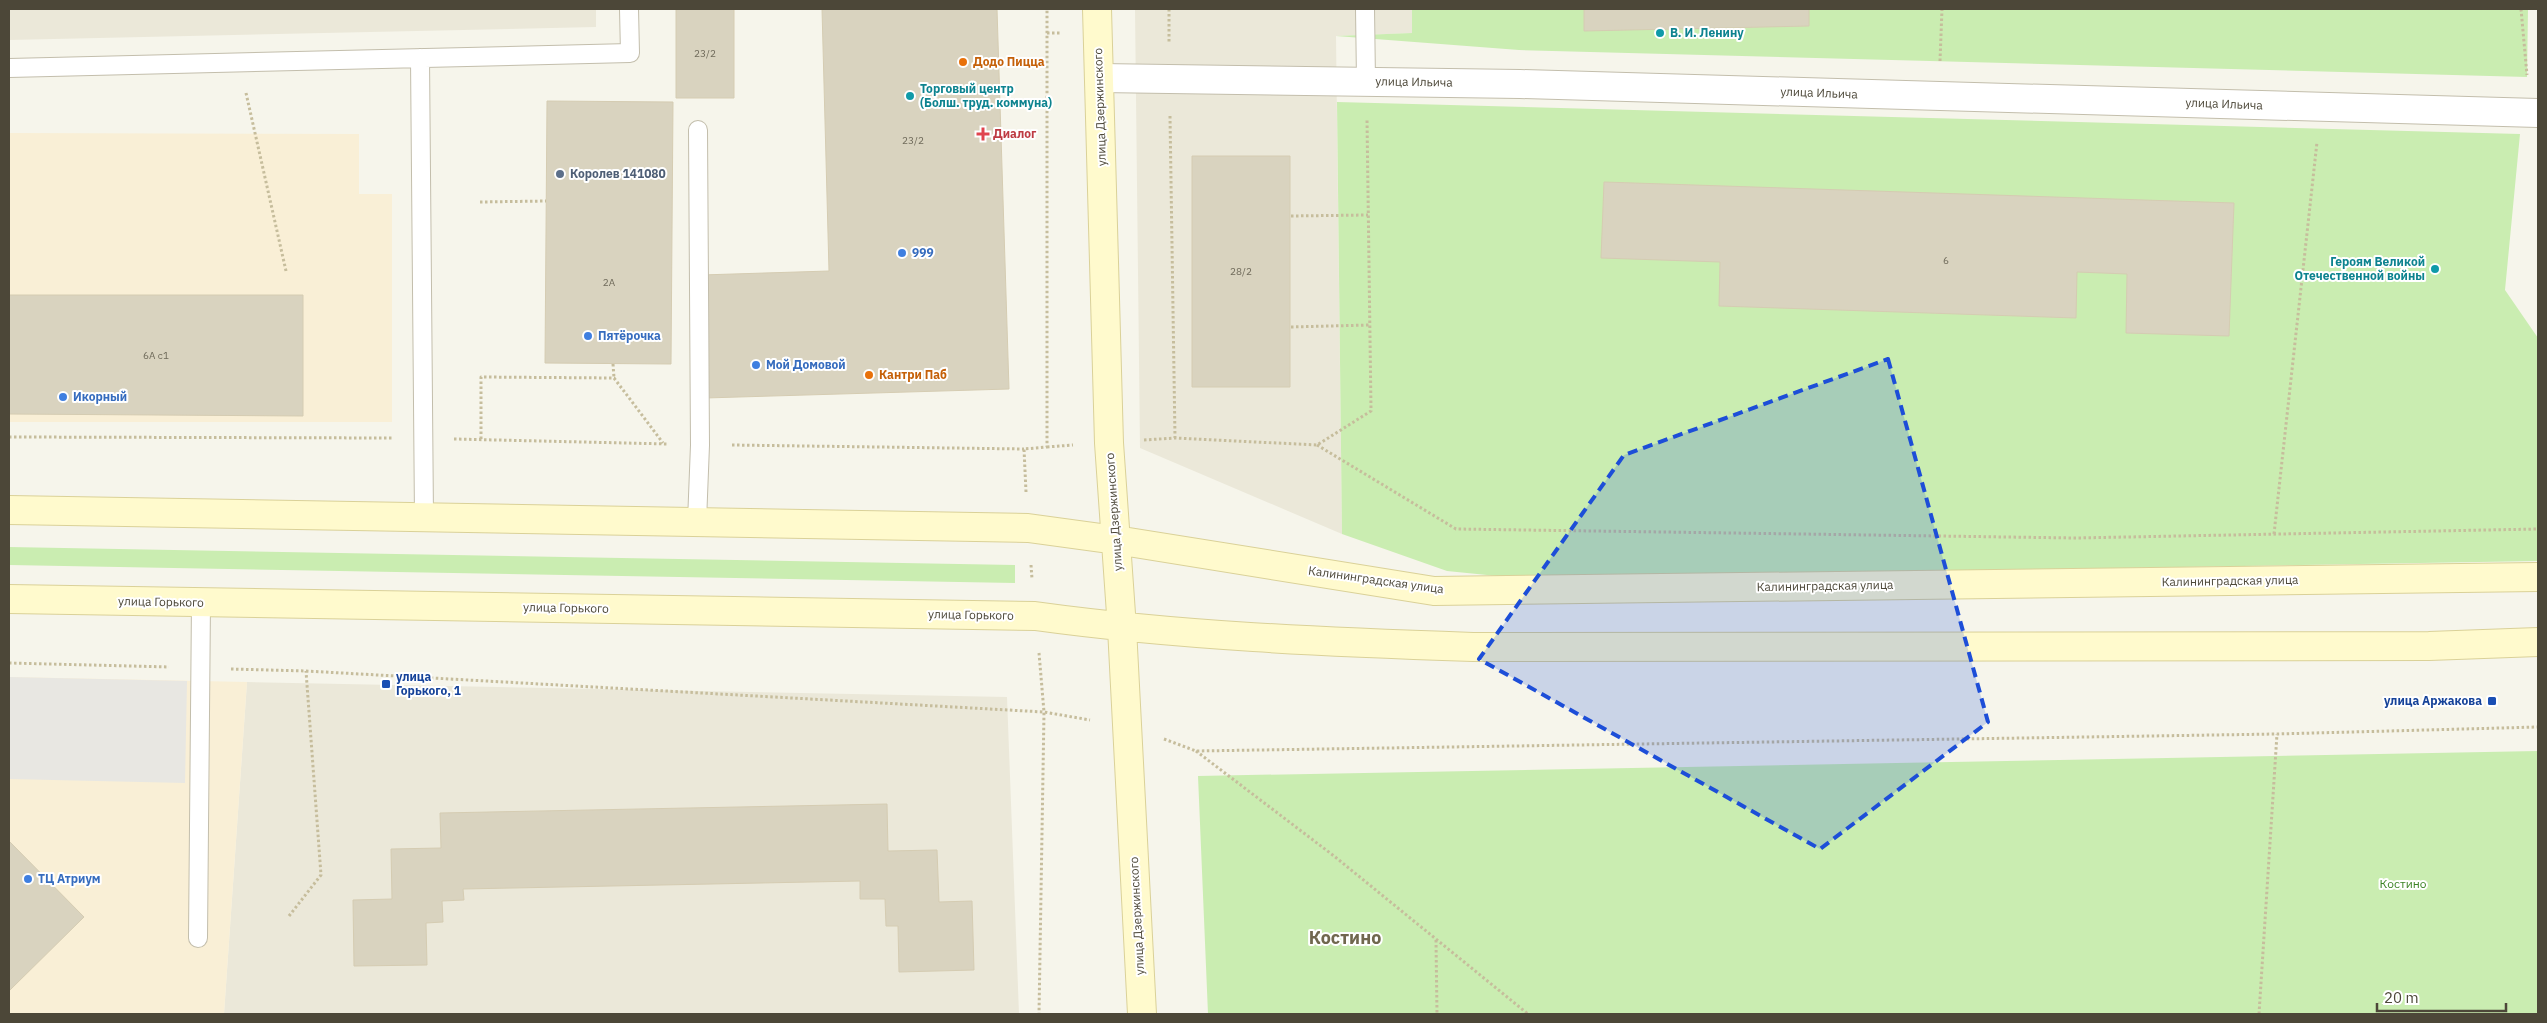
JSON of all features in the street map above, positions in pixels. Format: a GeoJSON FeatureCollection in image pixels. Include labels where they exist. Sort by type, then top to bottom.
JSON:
{"type":"FeatureCollection","features":[{"type":"Feature","properties":{"kind":"main road","name":"улица Дзержинского"},"geometry":{"type":"LineString","coordinates":[[1097,9],[1109,443],[1128,727],[1142,1014]]}},
{"type":"Feature","properties":{"kind":"main road"},"geometry":{"type":"LineString","coordinates":[[9,510],[1028,528],[1116,540]]}},
{"type":"Feature","properties":{"kind":"main road","name":"Калининградская улица"},"geometry":{"type":"LineString","coordinates":[[1116,540],[1434,590],[2538,577]]}},
{"type":"Feature","properties":{"kind":"main road","name":"улица Горького"},"geometry":{"type":"LineString","coordinates":[[9,599],[1035,616],[1122,628]]}},
{"type":"Feature","properties":{"kind":"main road"},"geometry":{"type":"LineString","coordinates":[[1122,628],[1360,643],[1473,646],[2419,646],[2538,642]]}},
{"type":"Feature","properties":{"kind":"street","name":"улица Ильича"},"geometry":{"type":"LineString","coordinates":[[1100,78],[1366,81],[2534,113]]}},
{"type":"Feature","properties":{"kind":"lane"},"geometry":{"type":"LineString","coordinates":[[9,68],[630,53],[629,9]]}},
{"type":"Feature","properties":{"kind":"lane"},"geometry":{"type":"LineString","coordinates":[[1365,9],[1366,81]]}},
{"type":"Feature","properties":{"kind":"lane"},"geometry":{"type":"LineString","coordinates":[[420,58],[424,517]]}},
{"type":"Feature","properties":{"kind":"lane"},"geometry":{"type":"LineString","coordinates":[[697,522],[700,445],[698,130]]}},
{"type":"Feature","properties":{"kind":"lane"},"geometry":{"type":"LineString","coordinates":[[198,938],[201,602]]}},
{"type":"Feature","properties":{"kind":"path"},"geometry":{"type":"LineString","coordinates":[[1169,9],[1169,46]]}},
{"type":"Feature","properties":{"kind":"path"},"geometry":{"type":"LineString","coordinates":[[1939,96],[1942,9]]}},
{"type":"Feature","properties":{"kind":"path"},"geometry":{"type":"LineString","coordinates":[[2521,9],[2534,113]]}},
{"type":"Feature","properties":{"kind":"path"},"geometry":{"type":"LineString","coordinates":[[239,62],[286,271]]}},
{"type":"Feature","properties":{"kind":"path"},"geometry":{"type":"LineString","coordinates":[[1170,80],[1175,438]]}},
{"type":"Feature","properties":{"kind":"path"},"geometry":{"type":"LineString","coordinates":[[1317,445],[1371,411],[1366,81]]}},
{"type":"Feature","properties":{"kind":"path"},"geometry":{"type":"LineString","coordinates":[[2274,534],[2321,107]]}},
{"type":"Feature","properties":{"kind":"path"},"geometry":{"type":"LineString","coordinates":[[480,202],[546,201]]}},
{"type":"Feature","properties":{"kind":"path"},"geometry":{"type":"LineString","coordinates":[[1291,216],[1368,215]]}},
{"type":"Feature","properties":{"kind":"path"},"geometry":{"type":"LineString","coordinates":[[1291,327],[1370,325]]}},
{"type":"Feature","properties":{"kind":"path"},"geometry":{"type":"LineString","coordinates":[[613,364],[614,378],[663,444]]}},
{"type":"Feature","properties":{"kind":"path"},"geometry":{"type":"LineString","coordinates":[[480,439],[481,377],[614,378]]}},
{"type":"Feature","properties":{"kind":"path"},"geometry":{"type":"LineString","coordinates":[[9,437],[424,438],[700,445],[1024,448]]}},
{"type":"Feature","properties":{"kind":"path"},"geometry":{"type":"LineString","coordinates":[[1109,443],[1175,438],[1317,445],[1456,529],[2076,538],[2538,529]]}},
{"type":"Feature","properties":{"kind":"path"},"geometry":{"type":"LineString","coordinates":[[9,663],[306,671],[1044,712],[1128,727],[1196,751],[1334,856],[1528,1014]]}},
{"type":"Feature","properties":{"kind":"path"},"geometry":{"type":"LineString","coordinates":[[289,916],[321,875],[306,671]]}},
{"type":"Feature","properties":{"kind":"path"},"geometry":{"type":"LineString","coordinates":[[1196,751],[2277,734],[2538,727]]}},
{"type":"Feature","properties":{"kind":"path"},"geometry":{"type":"LineString","coordinates":[[2259,1014],[2277,734]]}},
{"type":"Feature","properties":{"kind":"path"},"geometry":{"type":"LineString","coordinates":[[1436,940],[1437,1014]]}},
{"type":"Feature","properties":{"kind":"highlighted area"},"geometry":{"type":"Polygon","coordinates":[[[1888,359],[1988,722],[1820,849],[1479,659],[1624,455],[1888,359]]]}},
{"type":"Feature","properties":{"kind":"shaded area"},"geometry":{"type":"Polygon","coordinates":[[[9,9],[596,9],[596,27],[9,40],[9,9]]]}},
{"type":"Feature","properties":{"kind":"shaded area"},"geometry":{"type":"Polygon","coordinates":[[[1135,9],[1412,9],[1413,33],[1336,36],[1342,534],[1140,448],[1135,9]]]}},
{"type":"Feature","properties":{"kind":"shaded area"},"geometry":{"type":"Polygon","coordinates":[[[9,133],[359,134],[359,194],[392,194],[392,422],[9,422],[9,133]]]}},
{"type":"Feature","properties":{"kind":"shaded area"},"geometry":{"type":"Polygon","coordinates":[[[9,677],[247,682],[224,1014],[9,1014],[9,677]]]}},
{"type":"Feature","properties":{"kind":"shaded area"},"geometry":{"type":"Polygon","coordinates":[[[9,677],[187,681],[185,783],[9,779],[9,677]]]}},
{"type":"Feature","properties":{"kind":"shaded area"},"geometry":{"type":"Polygon","coordinates":[[[247,682],[1007,697],[1019,1014],[224,1014],[247,682]]]}},
{"type":"Feature","properties":{"kind":"green space"},"geometry":{"type":"Polygon","coordinates":[[[1412,9],[2528,9],[2527,77],[1519,50],[1336,36],[1412,33],[1412,9]]]}},
{"type":"Feature","properties":{"kind":"green space"},"geometry":{"type":"Polygon","coordinates":[[[1337,102],[2520,134],[2505,290],[2538,338],[2538,561],[1517,578],[1447,571],[1342,534],[1337,102]]]}},
{"type":"Feature","properties":{"kind":"green space"},"geometry":{"type":"Polygon","coordinates":[[[9,547],[1015,565],[1015,583],[9,565],[9,547]]]}},
{"type":"Feature","properties":{"kind":"green space","name":"Костино"},"geometry":{"type":"Polygon","coordinates":[[[2538,751],[2538,1014],[1208,1014],[1198,776],[2538,751]]]}},
{"type":"Feature","properties":{"kind":"building"},"geometry":{"type":"Polygon","coordinates":[[[676,9],[734,9],[734,98],[676,98],[676,9]]]}},
{"type":"Feature","properties":{"kind":"building"},"geometry":{"type":"Polygon","coordinates":[[[822,9],[997,9],[1009,389],[705,398],[701,275],[829,271],[822,9]]]}},
{"type":"Feature","properties":{"kind":"building"},"geometry":{"type":"Polygon","coordinates":[[[1584,9],[1809,9],[1809,26],[1584,31],[1584,9]]]}},
{"type":"Feature","properties":{"kind":"building"},"geometry":{"type":"Polygon","coordinates":[[[547,101],[673,102],[671,364],[545,363],[547,101]]]}},
{"type":"Feature","properties":{"kind":"building"},"geometry":{"type":"Polygon","coordinates":[[[1192,156],[1290,156],[1290,387],[1192,387],[1192,156]]]}},
{"type":"Feature","properties":{"kind":"building"},"geometry":{"type":"Polygon","coordinates":[[[1604,182],[2234,203],[2229,336],[2126,333],[2127,274],[2077,272],[2076,318],[1719,306],[1720,262],[1601,258],[1604,182]]]}},
{"type":"Feature","properties":{"kind":"building"},"geometry":{"type":"Polygon","coordinates":[[[9,295],[303,295],[303,416],[9,414],[9,295]]]}},
{"type":"Feature","properties":{"kind":"building"},"geometry":{"type":"Polygon","coordinates":[[[887,804],[888,851],[937,850],[939,902],[972,901],[974,970],[899,972],[898,926],[886,926],[885,899],[860,899],[860,881],[463,889],[464,900],[442,901],[443,922],[426,923],[427,965],[354,966],[353,900],[392,899],[391,849],[441,848],[440,813],[887,804]]]}},
{"type":"Feature","properties":{"kind":"building","name":"ТЦ Атриум"},"geometry":{"type":"Polygon","coordinates":[[[9,841],[84,917],[9,991],[9,841]]]}},
{"type":"Feature","properties":{"kind":"place","name":"В. И. Ленину"},"geometry":{"type":"Point","coordinates":[1660,33]}},
{"type":"Feature","properties":{"kind":"place","name":"Додо Пицца"},"geometry":{"type":"Point","coordinates":[963,62]}},
{"type":"Feature","properties":{"kind":"place","name":"Торговый центр (Болш. труд. коммуна)"},"geometry":{"type":"Point","coordinates":[910,96]}},
{"type":"Feature","properties":{"kind":"place","name":"Диалог"},"geometry":{"type":"Point","coordinates":[983,134]}},
{"type":"Feature","properties":{"kind":"place","name":"Королев 141080"},"geometry":{"type":"Point","coordinates":[560,174]}},
{"type":"Feature","properties":{"kind":"place","name":"999"},"geometry":{"type":"Point","coordinates":[902,253]}},
{"type":"Feature","properties":{"kind":"place","name":"Героям Великой Отечественной войны"},"geometry":{"type":"Point","coordinates":[2435,269]}},
{"type":"Feature","properties":{"kind":"place","name":"Пятёрочка"},"geometry":{"type":"Point","coordinates":[588,336]}},
{"type":"Feature","properties":{"kind":"place","name":"Мой Домовой"},"geometry":{"type":"Point","coordinates":[756,365]}},
{"type":"Feature","properties":{"kind":"place","name":"Кантри Паб"},"geometry":{"type":"Point","coordinates":[869,375]}},
{"type":"Feature","properties":{"kind":"place","name":"Икорный"},"geometry":{"type":"Point","coordinates":[63,397]}},
{"type":"Feature","properties":{"kind":"place","name":"улица Горького, 1"},"geometry":{"type":"Point","coordinates":[386,684]}},
{"type":"Feature","properties":{"kind":"place","name":"улица Аржакова"},"geometry":{"type":"Point","coordinates":[2492,701]}},
{"type":"Feature","properties":{"kind":"place","name":"ТЦ Атриум"},"geometry":{"type":"Point","coordinates":[28,879]}},
{"type":"Feature","properties":{"kind":"district","name":"Костино"},"geometry":{"type":"Point","coordinates":[1345,938]}}]}
